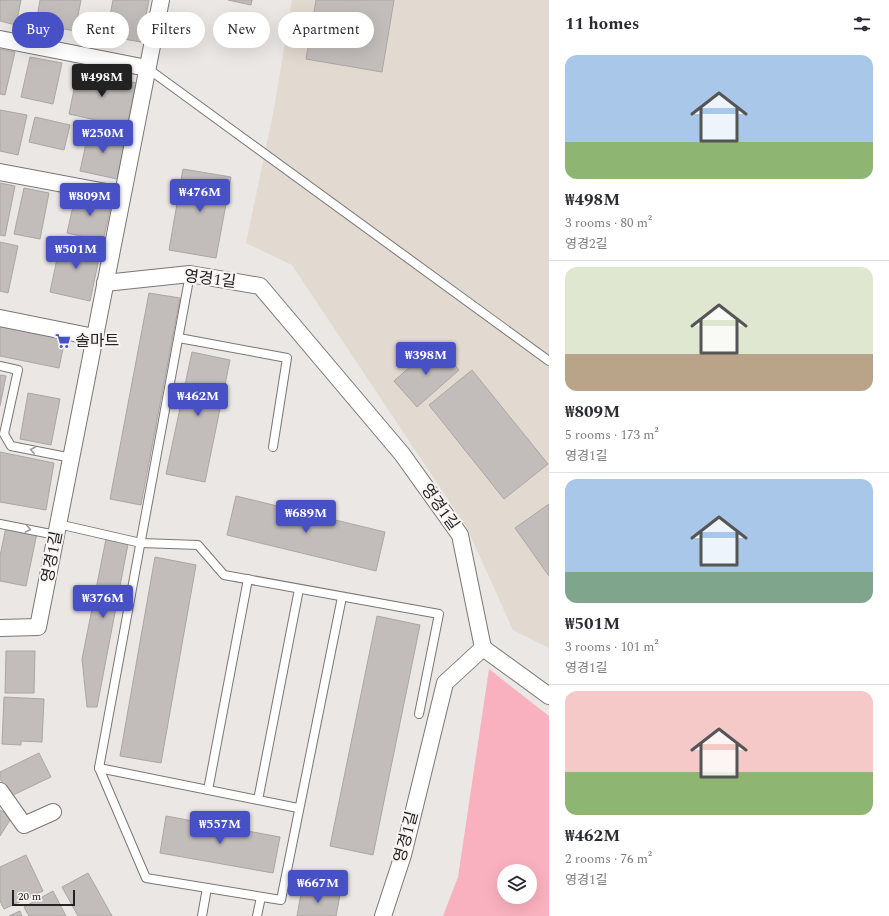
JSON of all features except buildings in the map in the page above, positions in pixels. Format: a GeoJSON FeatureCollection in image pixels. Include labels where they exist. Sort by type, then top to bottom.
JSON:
{"type":"FeatureCollection","features":[{"type":"Feature","properties":{"kind":"street","name":"영경1길"},"geometry":{"type":"LineString","coordinates":[[0,628],[38,627],[161,0]]}},
{"type":"Feature","properties":{"kind":"street"},"geometry":{"type":"LineString","coordinates":[[0,39],[147,68]]}},
{"type":"Feature","properties":{"kind":"street"},"geometry":{"type":"LineString","coordinates":[[0,172],[122,196]]}},
{"type":"Feature","properties":{"kind":"street","name":"영경1길"},"geometry":{"type":"LineString","coordinates":[[105,283],[190,274],[260,286],[402,454],[460,535],[483,648],[445,683],[402,855],[384,916]]}},
{"type":"Feature","properties":{"kind":"street"},"geometry":{"type":"LineString","coordinates":[[0,318],[94,337]]}},
{"type":"Feature","properties":{"kind":"street"},"geometry":{"type":"LineString","coordinates":[[483,648],[549,696]]}},
{"type":"Feature","properties":{"kind":"street"},"geometry":{"type":"LineString","coordinates":[[0,791],[24,825],[54,812]]}},
{"type":"Feature","properties":{"kind":"lane"},"geometry":{"type":"LineString","coordinates":[[147,68],[549,361]]}},
{"type":"Feature","properties":{"kind":"lane"},"geometry":{"type":"LineString","coordinates":[[190,274],[99,768],[146,878],[281,900],[298,808],[342,597]]}},
{"type":"Feature","properties":{"kind":"lane"},"geometry":{"type":"LineString","coordinates":[[178,338],[287,358],[273,447]]}},
{"type":"Feature","properties":{"kind":"lane"},"geometry":{"type":"LineString","coordinates":[[0,366],[18,370],[4,434],[11,446],[72,458]]}},
{"type":"Feature","properties":{"kind":"lane"},"geometry":{"type":"LineString","coordinates":[[0,524],[57,530],[141,543],[198,545],[224,575],[439,614],[419,714]]}},
{"type":"Feature","properties":{"kind":"lane"},"geometry":{"type":"LineString","coordinates":[[208,790],[248,579]]}},
{"type":"Feature","properties":{"kind":"lane"},"geometry":{"type":"LineString","coordinates":[[258,800],[299,589]]}},
{"type":"Feature","properties":{"kind":"lane"},"geometry":{"type":"LineString","coordinates":[[99,768],[298,808]]}},
{"type":"Feature","properties":{"kind":"lane"},"geometry":{"type":"LineString","coordinates":[[202,916],[207,888]]}},
{"type":"Feature","properties":{"kind":"lane"},"geometry":{"type":"LineString","coordinates":[[257,916],[261,897]]}},
{"type":"Feature","properties":{"kind":"shaded area"},"geometry":{"type":"Polygon","coordinates":[[[292,0],[549,0],[549,648],[513,630],[467,528],[292,265],[246,243],[274,109],[284,48],[374,48],[374,12],[290,12],[292,0]]]}},
{"type":"Feature","properties":{"kind":"shaded area"},"geometry":{"type":"Polygon","coordinates":[[[489,669],[549,716],[549,916],[443,916],[458,877],[489,669]]]}},
{"type":"Feature","properties":{"kind":"place","name":"솔마트"},"geometry":{"type":"Point","coordinates":[63,341]}}]}
